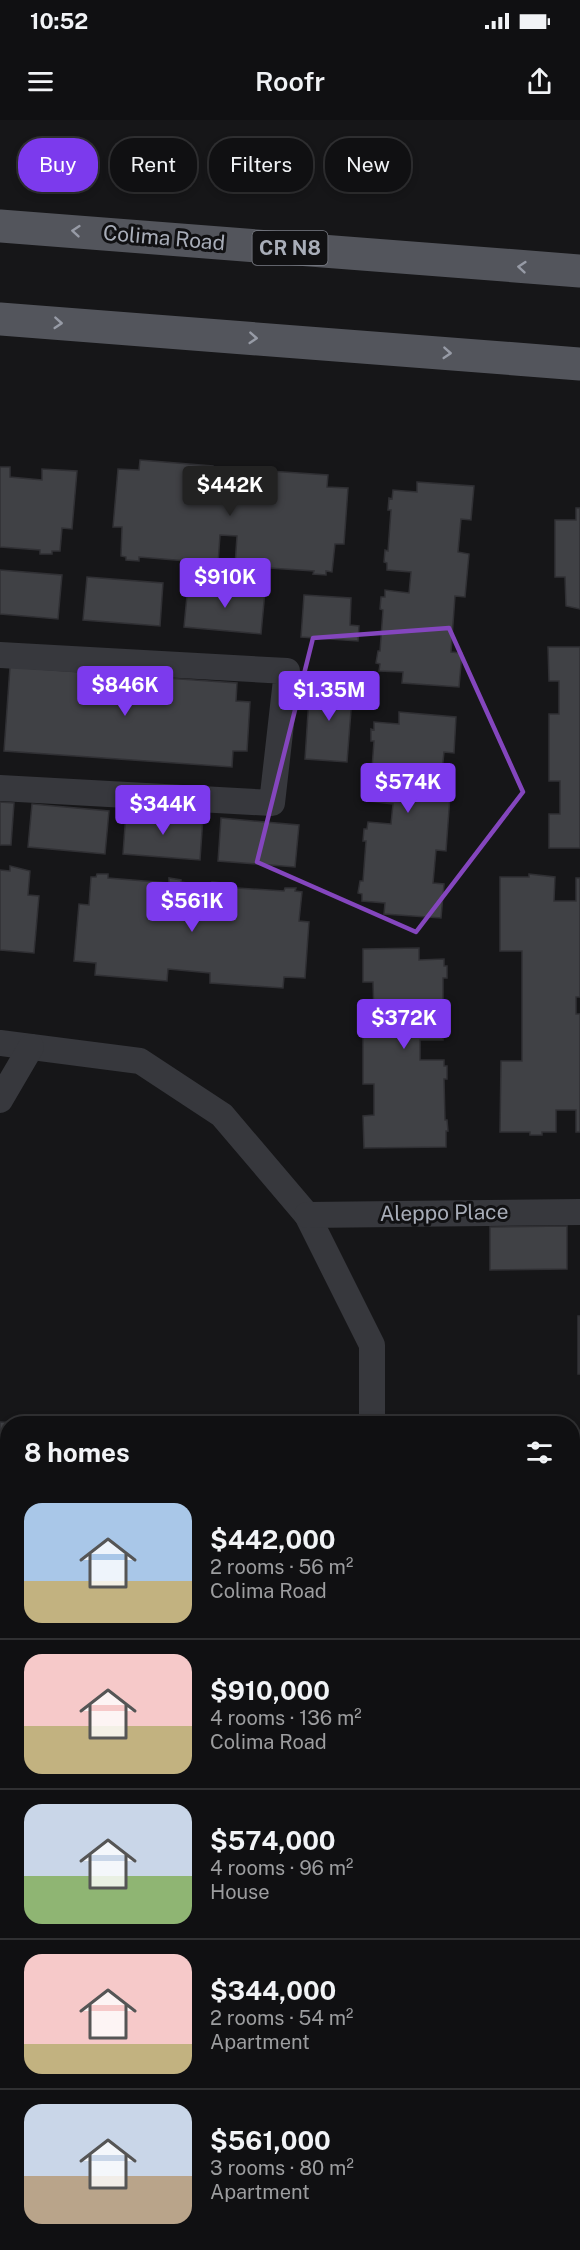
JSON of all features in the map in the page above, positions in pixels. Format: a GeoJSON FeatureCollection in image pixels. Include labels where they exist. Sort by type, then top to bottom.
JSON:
{"type":"FeatureCollection","features":[{"type":"Feature","properties":{"kind":"main road","name":"Colima Road"},"geometry":{"type":"LineString","coordinates":[[0,226],[580,271]]}},
{"type":"Feature","properties":{"kind":"main road"},"geometry":{"type":"LineString","coordinates":[[0,319],[580,364]]}},
{"type":"Feature","properties":{"kind":"lane"},"geometry":{"type":"LineString","coordinates":[[0,655],[287,670],[272,803],[0,788]]}},
{"type":"Feature","properties":{"kind":"lane"},"geometry":{"type":"LineString","coordinates":[[0,1043],[140,1061],[222,1115],[307,1215],[372,1345],[372,1416]]}},
{"type":"Feature","properties":{"kind":"lane"},"geometry":{"type":"LineString","coordinates":[[0,1100],[31,1047]]}},
{"type":"Feature","properties":{"kind":"lane","name":"Aleppo Place"},"geometry":{"type":"LineString","coordinates":[[307,1215],[580,1212]]}},
{"type":"Feature","properties":{"kind":"highlighted area"},"geometry":{"type":"Polygon","coordinates":[[[449,628],[523,792],[416,932],[257,862],[313,638],[449,628]]]}},
{"type":"Feature","properties":{"kind":"building"},"geometry":{"type":"Polygon","coordinates":[[[140,460],[213,466],[213,478],[254,481],[255,470],[328,475],[327,487],[348,488],[344,544],[335,544],[332,572],[326,571],[326,575],[313,574],[314,571],[253,567],[253,570],[240,569],[241,566],[235,566],[237,536],[220,535],[218,564],[211,563],[210,567],[199,566],[199,562],[139,557],[139,561],[126,560],[126,557],[121,556],[122,527],[113,527],[118,469],[139,470],[140,460]]]}},
{"type":"Feature","properties":{"kind":"building"},"geometry":{"type":"Polygon","coordinates":[[[0,467],[10,467],[10,477],[42,480],[42,469],[77,471],[72,529],[62,528],[60,551],[40,554],[40,550],[0,547],[0,467]]]}},
{"type":"Feature","properties":{"kind":"building"},"geometry":{"type":"Polygon","coordinates":[[[417,482],[474,486],[471,520],[461,519],[458,552],[469,554],[465,597],[455,596],[451,652],[462,653],[459,687],[402,683],[403,672],[379,671],[380,664],[376,663],[378,651],[380,651],[383,610],[380,609],[381,597],[385,597],[385,590],[409,593],[411,572],[387,570],[387,563],[384,562],[385,550],[388,551],[391,510],[388,510],[389,498],[392,499],[393,490],[417,492],[417,482]]]}},
{"type":"Feature","properties":{"kind":"building"},"geometry":{"type":"Polygon","coordinates":[[[576,508],[580,508],[580,609],[566,606],[565,577],[555,577],[555,520],[576,520],[576,508]]]}},
{"type":"Feature","properties":{"kind":"building"},"geometry":{"type":"Polygon","coordinates":[[[0,570],[62,575],[58,619],[0,614],[0,570]]]}},
{"type":"Feature","properties":{"kind":"building"},"geometry":{"type":"Polygon","coordinates":[[[87,577],[163,583],[160,626],[83,620],[87,577]]]}},
{"type":"Feature","properties":{"kind":"building"},"geometry":{"type":"Polygon","coordinates":[[[188,585],[265,591],[261,634],[184,627],[188,585]]]}},
{"type":"Feature","properties":{"kind":"building"},"geometry":{"type":"Polygon","coordinates":[[[304,595],[351,598],[350,625],[359,626],[358,641],[301,637],[304,595]]]}},
{"type":"Feature","properties":{"kind":"building"},"geometry":{"type":"Polygon","coordinates":[[[548,647],[580,647],[580,848],[549,848],[549,814],[560,814],[560,781],[549,781],[549,714],[559,714],[559,681],[549,681],[548,647]]]}},
{"type":"Feature","properties":{"kind":"building"},"geometry":{"type":"Polygon","coordinates":[[[10,667],[237,683],[236,701],[250,702],[247,751],[233,751],[232,767],[4,751],[10,667]]]}},
{"type":"Feature","properties":{"kind":"building"},"geometry":{"type":"Polygon","coordinates":[[[310,682],[353,685],[347,762],[305,759],[310,682]]]}},
{"type":"Feature","properties":{"kind":"building"},"geometry":{"type":"Polygon","coordinates":[[[399,712],[456,717],[454,753],[444,752],[441,781],[451,782],[446,851],[436,850],[433,883],[444,884],[441,918],[384,914],[385,903],[362,901],[362,894],[358,893],[360,881],[363,881],[366,841],[363,841],[364,829],[367,829],[368,822],[391,824],[393,804],[369,801],[369,794],[366,794],[367,781],[371,782],[374,741],[371,741],[371,729],[374,730],[374,722],[399,724],[399,712]]]}},
{"type":"Feature","properties":{"kind":"building"},"geometry":{"type":"Polygon","coordinates":[[[0,802],[14,803],[11,845],[0,845],[0,802]]]}},
{"type":"Feature","properties":{"kind":"building"},"geometry":{"type":"Polygon","coordinates":[[[32,804],[109,811],[105,854],[28,847],[32,804]]]}},
{"type":"Feature","properties":{"kind":"building"},"geometry":{"type":"Polygon","coordinates":[[[126,812],[203,817],[200,860],[123,854],[126,812]]]}},
{"type":"Feature","properties":{"kind":"building"},"geometry":{"type":"Polygon","coordinates":[[[221,818],[299,825],[295,867],[218,861],[221,818]]]}},
{"type":"Feature","properties":{"kind":"building"},"geometry":{"type":"Polygon","coordinates":[[[10,866],[30,871],[28,895],[39,896],[34,953],[0,950],[0,870],[10,871],[10,866]]]}},
{"type":"Feature","properties":{"kind":"building"},"geometry":{"type":"Polygon","coordinates":[[[97,874],[108,874],[108,878],[169,883],[169,878],[181,880],[187,883],[185,913],[203,914],[205,885],[212,886],[212,882],[223,883],[222,887],[284,891],[285,888],[296,888],[295,891],[302,892],[299,921],[309,922],[305,978],[284,977],[283,988],[210,983],[210,973],[168,969],[167,981],[95,975],[96,963],[74,961],[79,904],[89,905],[91,877],[96,877],[97,874]]]}},
{"type":"Feature","properties":{"kind":"building"},"geometry":{"type":"Polygon","coordinates":[[[529,874],[555,877],[554,901],[576,901],[576,878],[580,878],[580,997],[576,997],[576,1014],[580,1014],[580,1132],[576,1132],[576,1110],[556,1110],[556,1132],[530,1135],[530,1132],[500,1132],[501,1061],[522,1061],[522,951],[500,951],[500,877],[529,877],[529,874]]]}},
{"type":"Feature","properties":{"kind":"building"},"geometry":{"type":"Polygon","coordinates":[[[419,948],[419,960],[444,959],[444,966],[447,966],[447,978],[443,978],[443,1020],[447,1020],[447,1031],[443,1031],[443,1040],[420,1040],[420,1060],[444,1060],[444,1066],[447,1066],[447,1079],[444,1079],[445,1120],[447,1120],[448,1131],[446,1131],[446,1147],[364,1148],[363,1116],[374,1115],[374,1084],[363,1084],[363,1015],[374,1015],[373,982],[363,982],[363,949],[419,948]]]}},
{"type":"Feature","properties":{"kind":"building"},"geometry":{"type":"Polygon","coordinates":[[[567,1226],[567,1269],[490,1270],[490,1227],[567,1226]]]}},
{"type":"Feature","properties":{"kind":"building"},"geometry":{"type":"Polygon","coordinates":[[[578,1316],[580,1316],[580,1374],[578,1374],[578,1316]]]}}]}
